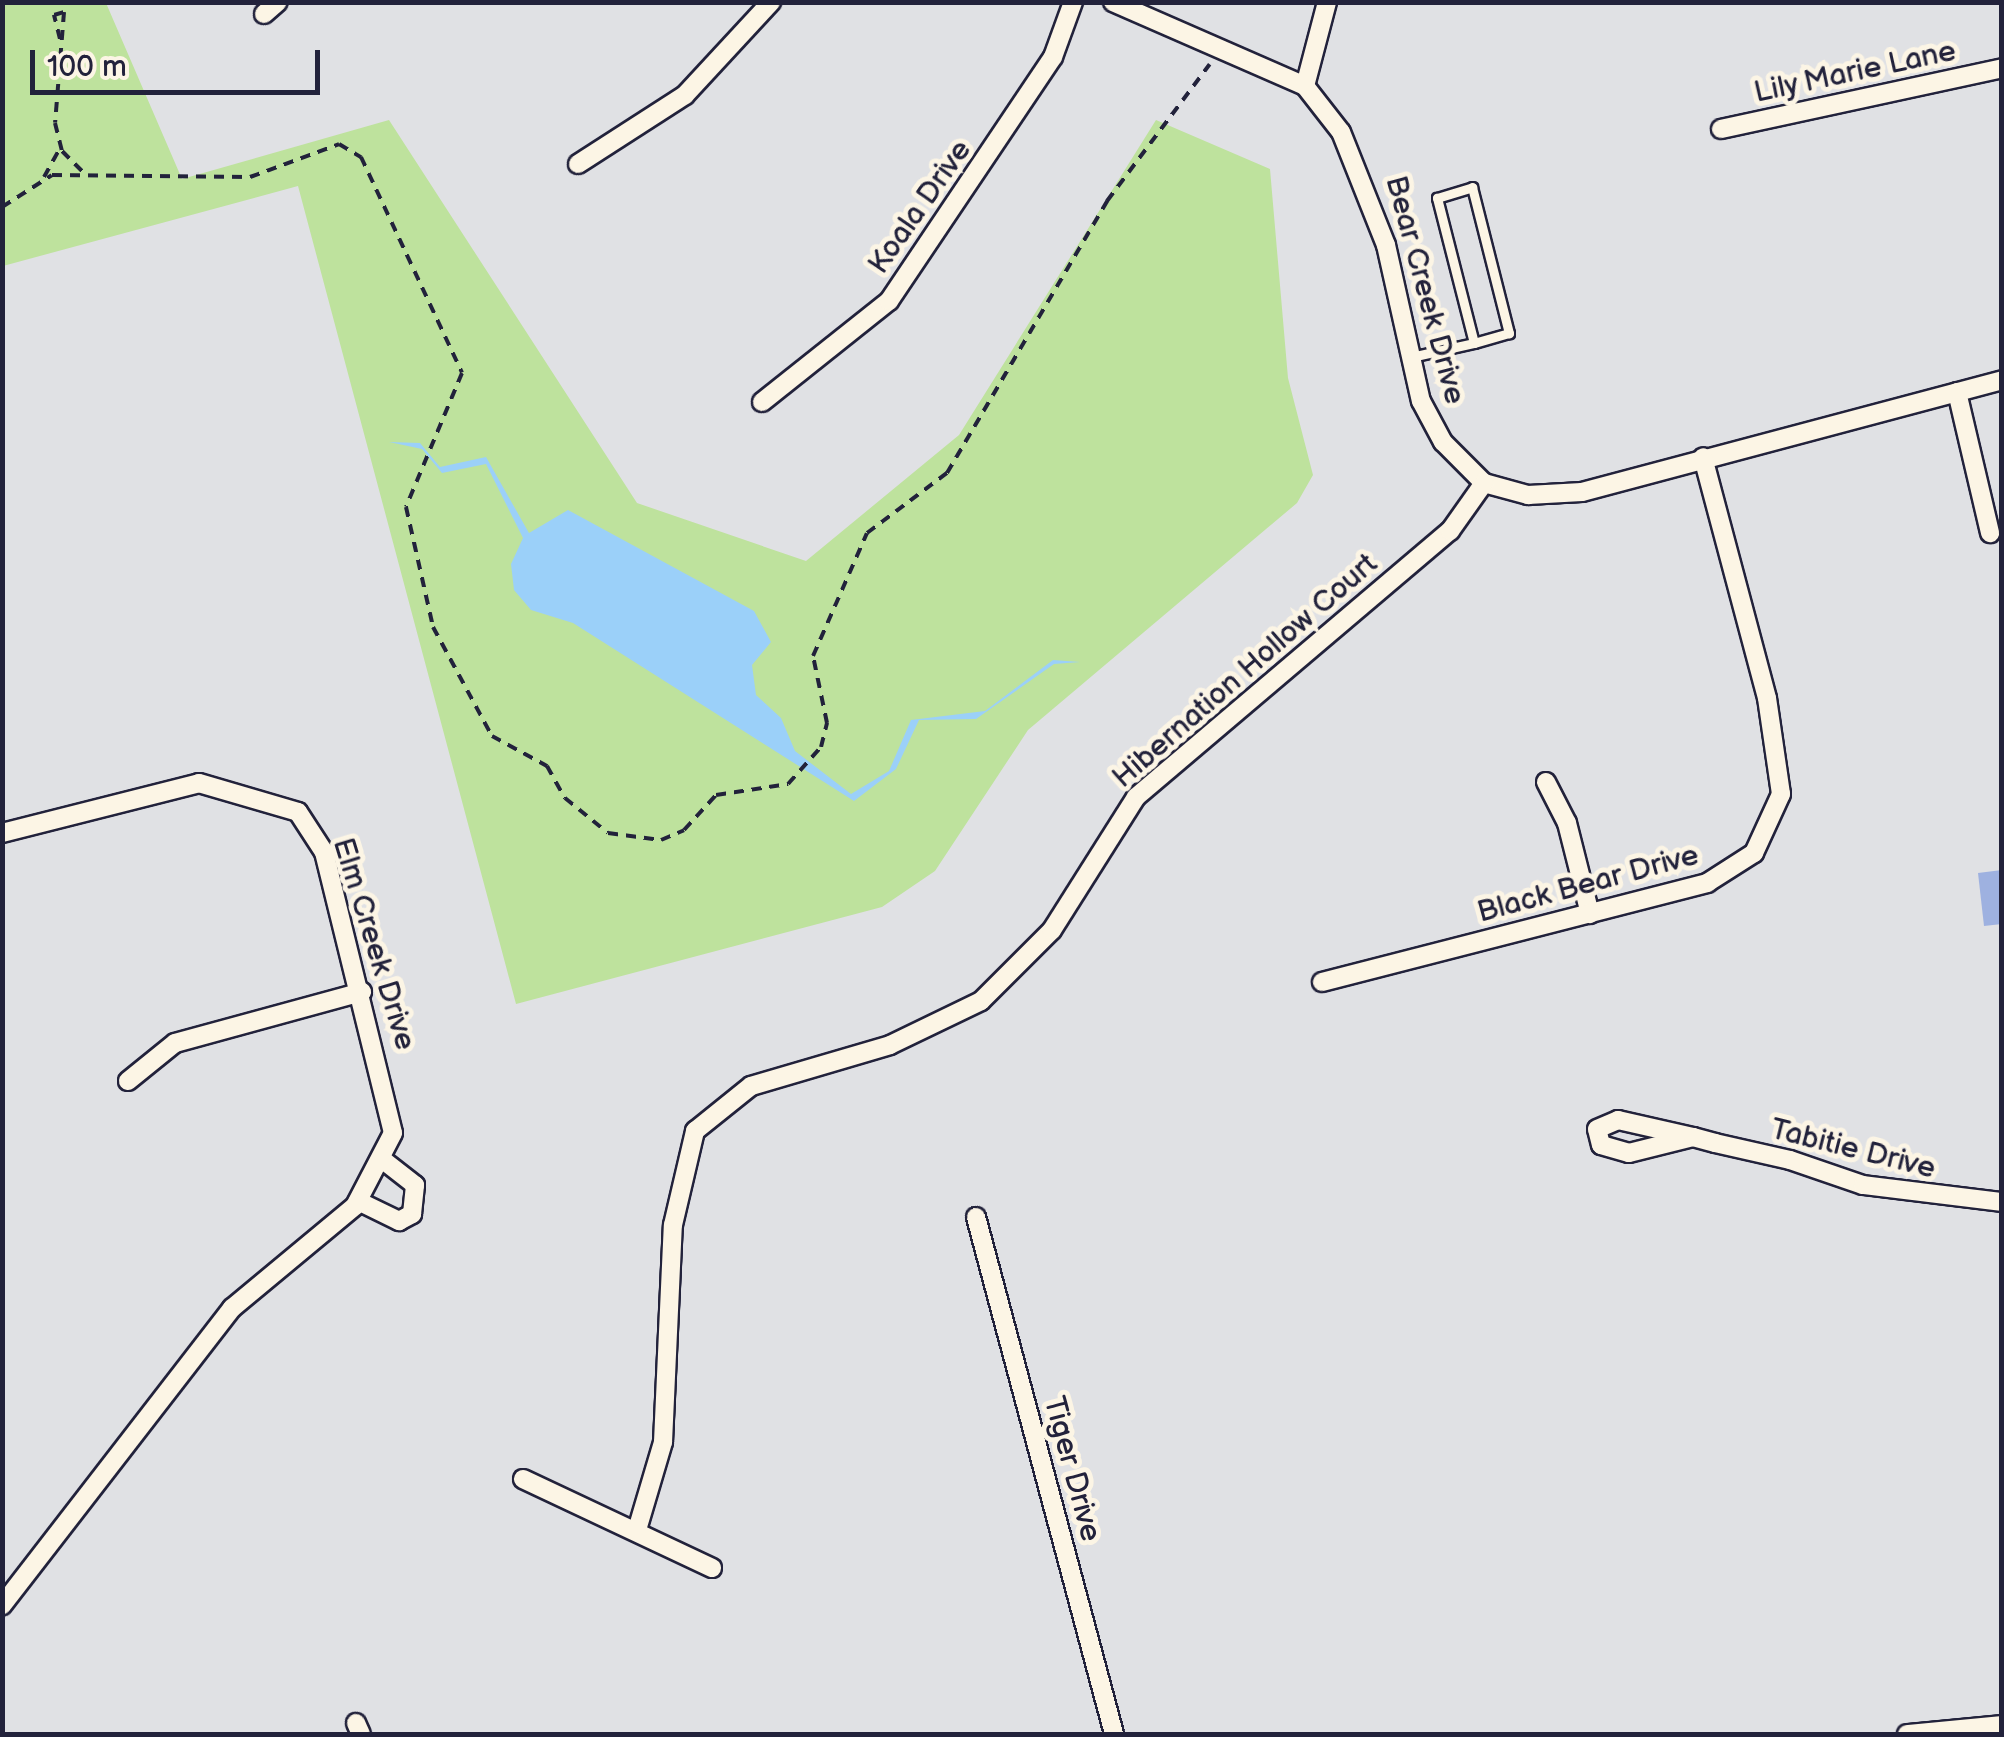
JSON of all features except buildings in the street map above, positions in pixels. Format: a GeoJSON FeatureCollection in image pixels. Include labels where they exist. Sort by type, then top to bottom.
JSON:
{"type":"FeatureCollection","features":[{"type":"Feature","properties":{"kind":"street"},"geometry":{"type":"LineString","coordinates":[[578,164],[685,95],[771,2]]}},
{"type":"Feature","properties":{"kind":"street","name":"Koala Drive"},"geometry":{"type":"LineString","coordinates":[[762,402],[888,300],[1053,57],[1073,2]]}},
{"type":"Feature","properties":{"kind":"street"},"geometry":{"type":"LineString","coordinates":[[1113,2],[1305,86],[1327,2]]}},
{"type":"Feature","properties":{"kind":"street","name":"Lily Marie Lane"},"geometry":{"type":"LineString","coordinates":[[1721,129],[2002,68]]}},
{"type":"Feature","properties":{"kind":"street","name":"Bear Creek Drive"},"geometry":{"type":"LineString","coordinates":[[1305,86],[1363,170],[1412,357],[1442,442],[1484,483]]}},
{"type":"Feature","properties":{"kind":"street"},"geometry":{"type":"LineString","coordinates":[[1484,483],[1528,495],[1582,492],[2002,380]]}},
{"type":"Feature","properties":{"kind":"street"},"geometry":{"type":"LineString","coordinates":[[1957,392],[1990,533]]}},
{"type":"Feature","properties":{"kind":"street","name":"Black Bear Drive"},"geometry":{"type":"LineString","coordinates":[[1322,982],[1590,914],[1733,870],[1754,852],[1781,794],[1767,698],[1702,457]]}},
{"type":"Feature","properties":{"kind":"street","name":"Hibernation Hollow Court"},"geometry":{"type":"LineString","coordinates":[[637,1530],[664,1442],[673,1225],[696,1131],[751,1086],[890,1045],[981,1001],[1052,930],[1136,797],[1450,531],[1484,483]]}},
{"type":"Feature","properties":{"kind":"street"},"geometry":{"type":"LineString","coordinates":[[1546,782],[1567,822],[1590,914]]}},
{"type":"Feature","properties":{"kind":"street","name":"Elm Creek Drive"},"geometry":{"type":"LineString","coordinates":[[2,833],[199,783],[298,812],[324,852],[392,1099],[384,1160],[358,1201],[232,1308],[2,1606]]}},
{"type":"Feature","properties":{"kind":"street"},"geometry":{"type":"LineString","coordinates":[[128,1081],[175,1043],[362,992]]}},
{"type":"Feature","properties":{"kind":"street","name":"Tabitie Drive"},"geometry":{"type":"LineString","coordinates":[[1693,1137],[1863,1186],[2002,1202]]}},
{"type":"Feature","properties":{"kind":"street"},"geometry":{"type":"LineString","coordinates":[[358,1201],[399,1221],[412,1214],[415,1185],[384,1160]]}},
{"type":"Feature","properties":{"kind":"street","name":"Tiger Drive"},"geometry":{"type":"LineString","coordinates":[[976,1217],[1114,1734]]}},
{"type":"Feature","properties":{"kind":"street"},"geometry":{"type":"LineString","coordinates":[[523,1478],[712,1568]]}},
{"type":"Feature","properties":{"kind":"street"},"geometry":{"type":"LineString","coordinates":[[1907,1734],[2002,1725]]}},
{"type":"Feature","properties":{"kind":"lane"},"geometry":{"type":"LineString","coordinates":[[1412,357],[1474,343],[1510,333],[1472,187],[1437,198],[1474,343]]}},
{"type":"Feature","properties":{"kind":"path"},"geometry":{"type":"LineString","coordinates":[[60,39],[54,15],[64,12],[68,18],[60,39],[54,94],[61,146],[83,172]]}},
{"type":"Feature","properties":{"kind":"path"},"geometry":{"type":"LineString","coordinates":[[2,207],[44,178],[83,172],[250,177],[326,145],[361,157],[462,372],[406,506],[433,626],[492,736],[547,766],[565,798],[608,833],[661,840],[684,830],[716,796],[788,784],[821,747],[827,723],[813,656],[867,534],[947,473],[1107,201],[1210,64]]}},
{"type":"Feature","properties":{"kind":"path"},"geometry":{"type":"LineString","coordinates":[[44,178],[61,146]]}},
{"type":"Feature","properties":{"kind":"green space"},"geometry":{"type":"Polygon","coordinates":[[[3,3],[106,3],[182,179],[389,120],[637,503],[806,561],[959,435],[1156,120],[1270,169],[1288,378],[1313,475],[1297,503],[1028,730],[935,871],[882,907],[516,1004],[298,186],[3,266],[3,3]]]}},
{"type":"Feature","properties":{"kind":"water"},"geometry":{"type":"Polygon","coordinates":[[[389,442],[420,443],[440,467],[486,457],[529,533],[568,510],[754,611],[771,642],[752,665],[756,695],[781,718],[795,751],[851,794],[889,771],[911,720],[985,711],[1053,660],[1080,662],[1054,664],[976,719],[919,720],[896,769],[854,801],[573,623],[531,610],[514,590],[511,564],[523,538],[486,464],[442,473],[422,449],[389,442]]]}}]}
